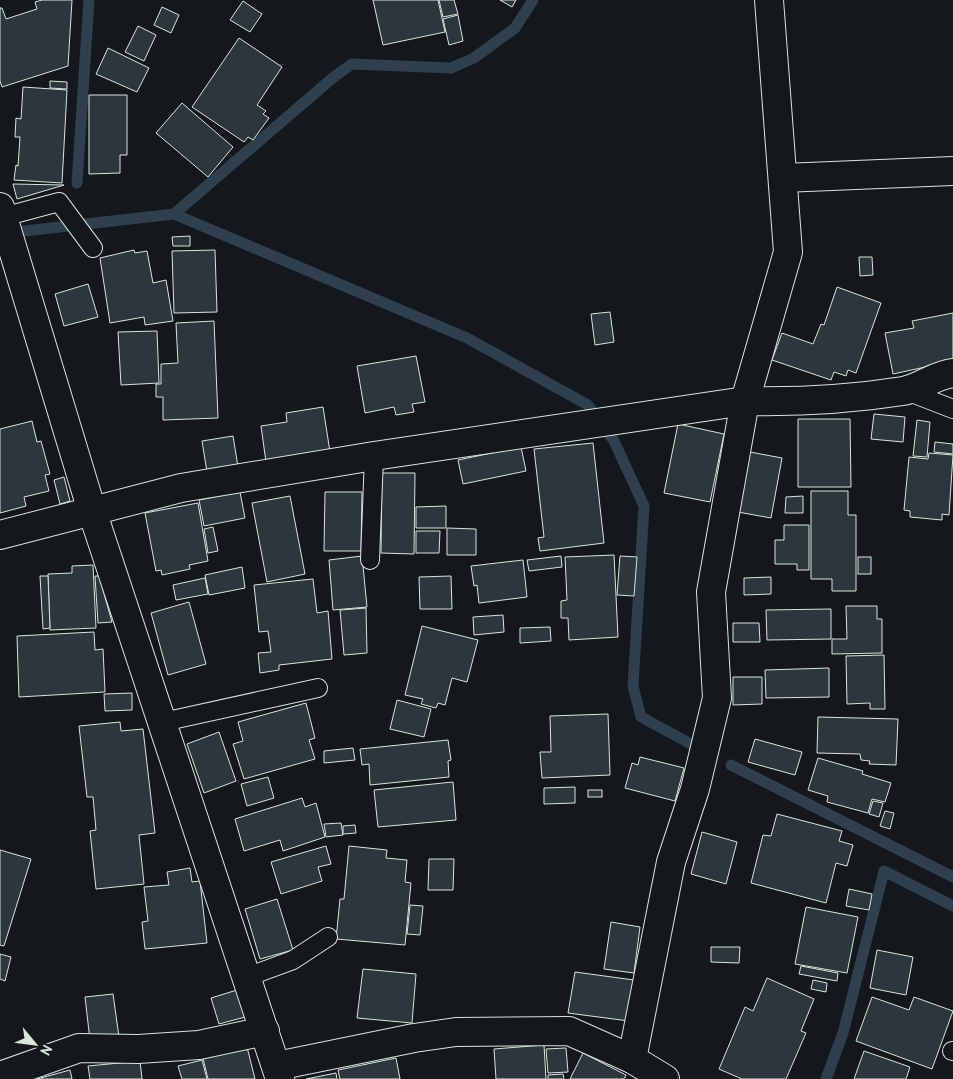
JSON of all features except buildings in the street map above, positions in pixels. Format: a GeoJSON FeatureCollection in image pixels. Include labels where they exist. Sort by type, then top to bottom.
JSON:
{"type":"FeatureCollection","features":[{"type":"Feature","properties":{"kind":"street"},"geometry":{"type":"LineString","coordinates":[[632,1059],[671,862],[695,789],[717,698],[711,592],[745,401],[788,252],[769,0]]}},
{"type":"Feature","properties":{"kind":"street"},"geometry":{"type":"LineString","coordinates":[[782,178],[953,171]]}},
{"type":"Feature","properties":{"kind":"street"},"geometry":{"type":"LineString","coordinates":[[2,215],[92,511],[278,1073],[414,1038],[456,1032],[569,1031],[632,1059],[665,1079]]}},
{"type":"Feature","properties":{"kind":"street"},"geometry":{"type":"LineString","coordinates":[[0,535],[181,488],[374,456],[745,401],[786,402],[904,390],[944,374],[953,373]]}},
{"type":"Feature","properties":{"kind":"street"},"geometry":{"type":"LineString","coordinates":[[0,1076],[79,1048],[138,1049],[199,1045],[265,1031]]}},
{"type":"Feature","properties":{"kind":"lane"},"geometry":{"type":"LineString","coordinates":[[2,215],[59,202],[90,243]]}},
{"type":"Feature","properties":{"kind":"lane"},"geometry":{"type":"LineString","coordinates":[[904,390],[953,409]]}},
{"type":"Feature","properties":{"kind":"lane"},"geometry":{"type":"LineString","coordinates":[[370,560],[374,456]]}},
{"type":"Feature","properties":{"kind":"lane"},"geometry":{"type":"LineString","coordinates":[[163,722],[318,688]]}},
{"type":"Feature","properties":{"kind":"lane"},"geometry":{"type":"LineString","coordinates":[[247,977],[293,960],[328,937]]}},
{"type":"Feature","properties":{"kind":"waterway"},"geometry":{"type":"LineString","coordinates":[[77,183],[89,0]]}},
{"type":"Feature","properties":{"kind":"waterway"},"geometry":{"type":"LineString","coordinates":[[174,214],[335,76],[352,64],[451,68],[474,58],[515,28],[533,0]]}},
{"type":"Feature","properties":{"kind":"waterway"},"geometry":{"type":"LineString","coordinates":[[7,233],[174,214],[467,338],[588,405],[614,441],[644,506],[633,686],[641,717],[691,744]]}},
{"type":"Feature","properties":{"kind":"waterway"},"geometry":{"type":"LineString","coordinates":[[731,765],[953,877]]}},
{"type":"Feature","properties":{"kind":"waterway"},"geometry":{"type":"LineString","coordinates":[[826,1079],[843,1033],[884,871],[953,906]]}}]}
